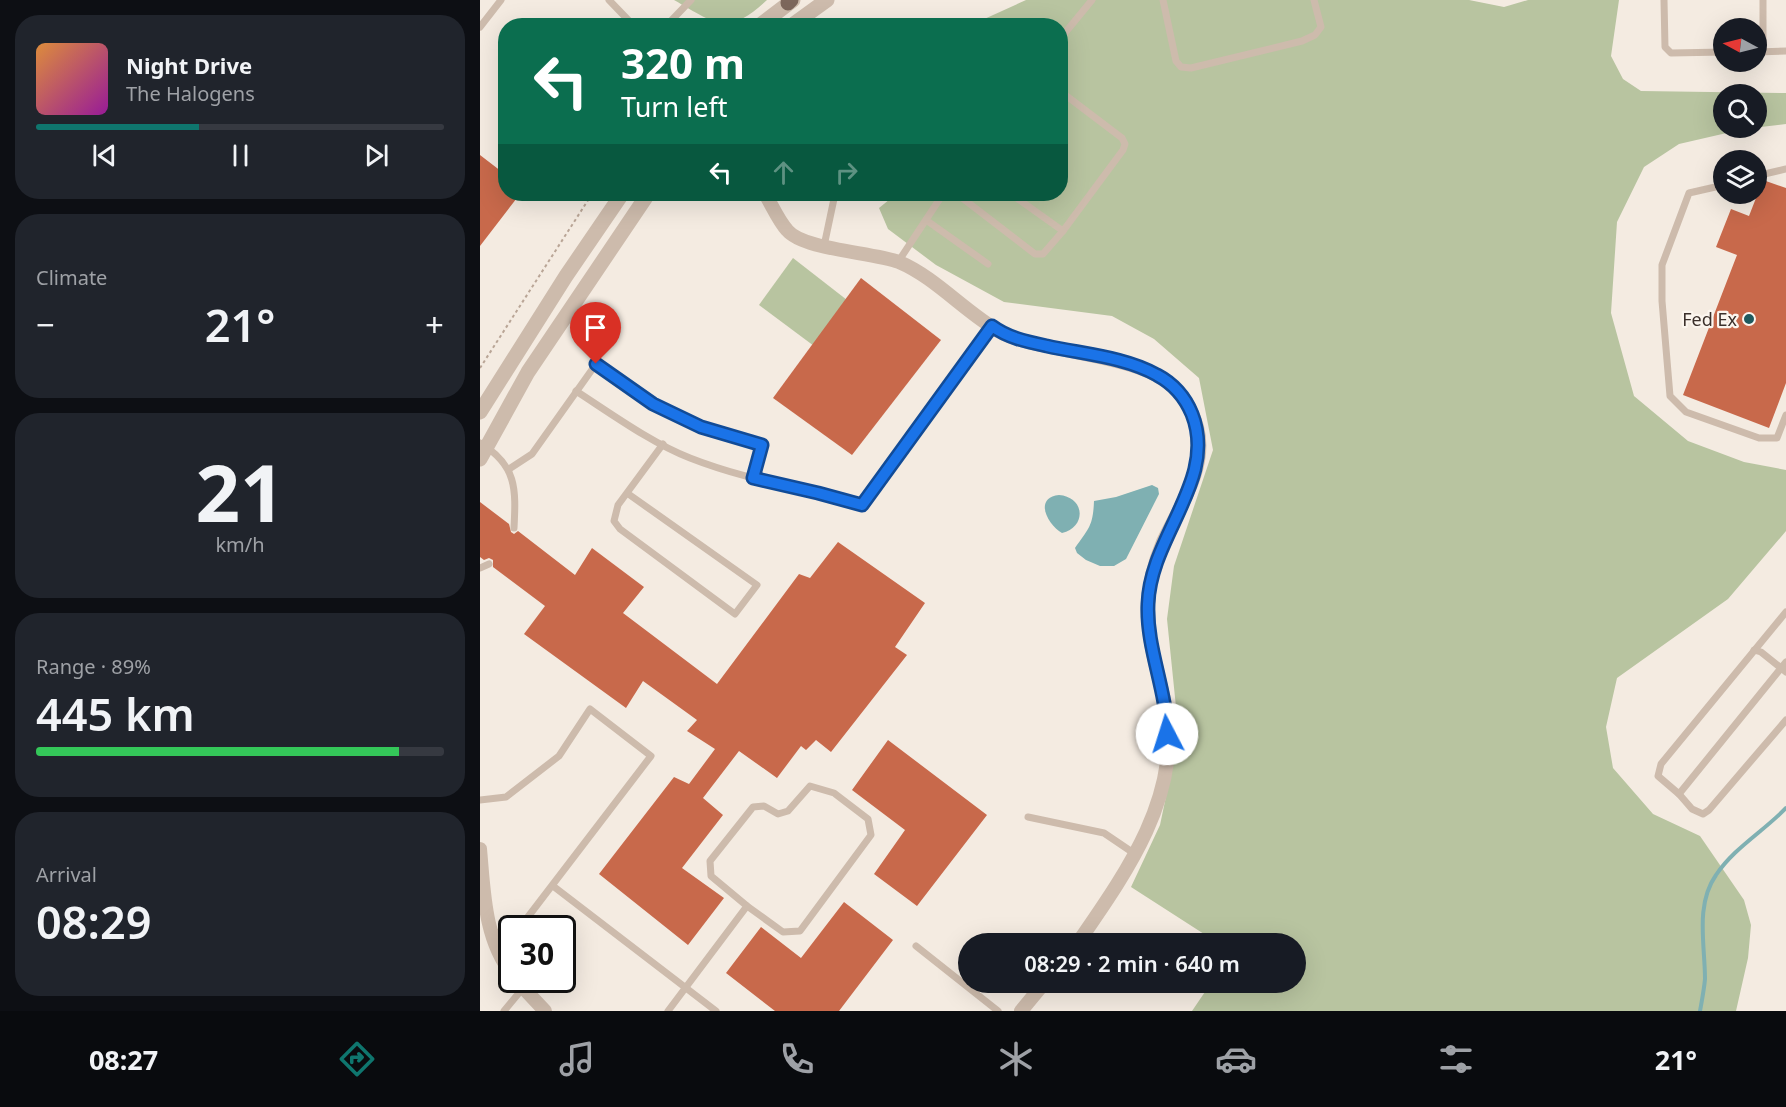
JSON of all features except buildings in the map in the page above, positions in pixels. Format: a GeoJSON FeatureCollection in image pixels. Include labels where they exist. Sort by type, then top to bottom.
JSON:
{"type":"FeatureCollection","features":[{"type":"Feature","properties":{"kind":"street"},"geometry":{"type":"LineString","coordinates":[[802,18],[827,0]]}},
{"type":"Feature","properties":{"kind":"street"},"geometry":{"type":"LineString","coordinates":[[769,18],[790,1]]}},
{"type":"Feature","properties":{"kind":"street"},"geometry":{"type":"LineString","coordinates":[[480,412],[559,286],[617,201]]}},
{"type":"Feature","properties":{"kind":"street"},"geometry":{"type":"LineString","coordinates":[[482,450],[528,372],[643,201]]}},
{"type":"Feature","properties":{"kind":"street"},"geometry":{"type":"LineString","coordinates":[[769,201],[788,233],[803,241],[898,262],[1002,333],[1032,343],[1142,368],[1159,375],[1176,387],[1189,405],[1197,428],[1199,455],[1193,481],[1162,545],[1151,579],[1148,604],[1149,632],[1167,718],[1167,751],[1161,790],[1148,829],[1135,854],[1084,933]]}},
{"type":"Feature","properties":{"kind":"street"},"geometry":{"type":"LineString","coordinates":[[480,849],[484,895],[498,953]]}},
{"type":"Feature","properties":{"kind":"street"},"geometry":{"type":"LineString","coordinates":[[528,993],[545,1011]]}},
{"type":"Feature","properties":{"kind":"street"},"geometry":{"type":"LineString","coordinates":[[1021,1011],[1036,993]]}},
{"type":"Feature","properties":{"kind":"lane"},"geometry":{"type":"LineString","coordinates":[[481,24],[501,0]]}},
{"type":"Feature","properties":{"kind":"lane"},"geometry":{"type":"LineString","coordinates":[[609,0],[626,18]]}},
{"type":"Feature","properties":{"kind":"lane"},"geometry":{"type":"LineString","coordinates":[[1068,29],[1092,0]]}},
{"type":"Feature","properties":{"kind":"lane"},"geometry":{"type":"LineString","coordinates":[[1163,0],[1176,62],[1181,67],[1191,68],[1302,41],[1315,35],[1321,27],[1314,0]]}},
{"type":"Feature","properties":{"kind":"lane"},"geometry":{"type":"LineString","coordinates":[[1664,0],[1665,47],[1671,53],[1713,52]]}},
{"type":"Feature","properties":{"kind":"lane"},"geometry":{"type":"LineString","coordinates":[[1762,18],[1763,0]]}},
{"type":"Feature","properties":{"kind":"lane"},"geometry":{"type":"LineString","coordinates":[[673,18],[686,2]]}},
{"type":"Feature","properties":{"kind":"lane"},"geometry":{"type":"LineString","coordinates":[[1767,52],[1786,51]]}},
{"type":"Feature","properties":{"kind":"lane"},"geometry":{"type":"LineString","coordinates":[[966,201],[1035,254],[1043,254],[1063,231],[1123,150],[1125,144],[1122,138],[1068,97]]}},
{"type":"Feature","properties":{"kind":"lane"},"geometry":{"type":"LineString","coordinates":[[1767,173],[1786,169]]}},
{"type":"Feature","properties":{"kind":"lane"},"geometry":{"type":"LineString","coordinates":[[1713,187],[1689,193],[1662,265],[1662,301],[1670,396],[1686,412],[1759,438],[1777,438],[1786,415]]}},
{"type":"Feature","properties":{"kind":"lane"},"geometry":{"type":"LineString","coordinates":[[824,246],[834,201]]}},
{"type":"Feature","properties":{"kind":"lane"},"geometry":{"type":"LineString","coordinates":[[898,262],[938,201]]}},
{"type":"Feature","properties":{"kind":"lane"},"geometry":{"type":"LineString","coordinates":[[1021,201],[1063,231]]}},
{"type":"Feature","properties":{"kind":"lane"},"geometry":{"type":"LineString","coordinates":[[926,220],[988,264]]}},
{"type":"Feature","properties":{"kind":"lane"},"geometry":{"type":"LineString","coordinates":[[576,391],[635,429],[689,458],[753,478],[862,505],[992,326]]}},
{"type":"Feature","properties":{"kind":"lane"},"geometry":{"type":"LineString","coordinates":[[509,470],[532,454],[596,364],[653,404],[701,427],[762,445],[753,478]]}},
{"type":"Feature","properties":{"kind":"lane"},"geometry":{"type":"LineString","coordinates":[[627,493],[757,585],[735,614],[620,529],[614,521],[618,506],[627,493],[663,444]]}},
{"type":"Feature","properties":{"kind":"lane"},"geometry":{"type":"LineString","coordinates":[[482,450],[495,452],[509,470],[516,496],[514,528]]}},
{"type":"Feature","properties":{"kind":"lane"},"geometry":{"type":"LineString","coordinates":[[480,568],[489,564]]}},
{"type":"Feature","properties":{"kind":"lane"},"geometry":{"type":"LineString","coordinates":[[1786,612],[1661,764],[1658,776],[1692,808],[1703,814],[1709,810],[1786,720]]}},
{"type":"Feature","properties":{"kind":"lane"},"geometry":{"type":"LineString","coordinates":[[1679,794],[1784,667],[1754,650]]}},
{"type":"Feature","properties":{"kind":"lane"},"geometry":{"type":"LineString","coordinates":[[480,800],[506,797],[559,756],[590,709],[651,756],[530,915]]}},
{"type":"Feature","properties":{"kind":"lane"},"geometry":{"type":"LineString","coordinates":[[810,786],[834,793],[868,819],[871,835],[800,931],[783,932],[747,906],[711,876],[710,861],[753,807],[764,806],[777,814],[788,811],[810,786]]}},
{"type":"Feature","properties":{"kind":"lane"},"geometry":{"type":"LineString","coordinates":[[1028,817],[1104,833],[1135,854]]}},
{"type":"Feature","properties":{"kind":"lane"},"geometry":{"type":"LineString","coordinates":[[553,886],[716,1011]]}},
{"type":"Feature","properties":{"kind":"lane"},"geometry":{"type":"LineString","coordinates":[[668,1011],[747,906]]}},
{"type":"Feature","properties":{"kind":"lane"},"geometry":{"type":"LineString","coordinates":[[492,934],[498,932]]}},
{"type":"Feature","properties":{"kind":"lane"},"geometry":{"type":"LineString","coordinates":[[916,946],[998,1011]]}},
{"type":"Feature","properties":{"kind":"lane"},"geometry":{"type":"LineString","coordinates":[[504,1011],[514,993]]}},
{"type":"Feature","properties":{"kind":"path"},"geometry":{"type":"LineString","coordinates":[[480,368],[587,201]]}},
{"type":"Feature","properties":{"kind":"green space"},"geometry":{"type":"Polygon","coordinates":[[[674,0],[767,0],[744,18],[707,18],[674,0]]]}},
{"type":"Feature","properties":{"kind":"green space"},"geometry":{"type":"Polygon","coordinates":[[[1026,0],[1469,0],[1504,7],[1528,0],[1619,0],[1611,56],[1623,79],[1641,91],[1713,92],[1713,136],[1679,144],[1644,167],[1617,222],[1611,313],[1634,396],[1688,441],[1744,462],[1786,470],[1786,531],[1728,599],[1617,678],[1606,727],[1613,768],[1653,814],[1700,836],[1744,900],[1751,925],[1748,958],[1736,1011],[1192,1011],[1204,993],[1306,993],[1306,933],[1202,933],[1131,887],[1160,825],[1173,763],[1176,707],[1167,619],[1174,566],[1213,450],[1199,378],[1154,339],[1112,316],[1004,302],[936,265],[888,229],[879,208],[888,201],[1068,201],[1068,18],[986,18],[1026,0]]]}},
{"type":"Feature","properties":{"kind":"green space"},"geometry":{"type":"Polygon","coordinates":[[[1767,93],[1786,93],[1786,124],[1767,127],[1767,93]]]}},
{"type":"Feature","properties":{"kind":"green space"},"geometry":{"type":"Polygon","coordinates":[[[793,258],[847,300],[814,346],[759,305],[793,258]]]}},
{"type":"Feature","properties":{"kind":"water"},"geometry":{"type":"Polygon","coordinates":[[[1152,485],[1158,488],[1159,494],[1126,559],[1114,566],[1100,566],[1077,553],[1075,548],[1087,531],[1093,516],[1094,501],[1116,497],[1152,485]]]}},
{"type":"Feature","properties":{"kind":"water"},"geometry":{"type":"Polygon","coordinates":[[[1059,495],[1074,501],[1080,512],[1076,525],[1062,533],[1048,518],[1045,506],[1051,497],[1059,495]]]}},
{"type":"Feature","properties":{"kind":"waterway"},"geometry":{"type":"LineString","coordinates":[[1700,1011],[1705,979],[1703,912],[1709,887],[1731,856],[1786,808]]}},
{"type":"Feature","properties":{"kind":"place","name":"Fed Ex"},"geometry":{"type":"Point","coordinates":[1749,319]}},
{"type":"Feature","properties":{"kind":"route"},"geometry":{"type":"LineString","coordinates":[[596,364],[653,404],[701,427],[762,445],[753,478],[862,505],[992,326],[1002,333],[1032,343],[1118,361],[1159,375],[1176,387],[1189,405],[1197,428],[1199,455],[1193,481],[1162,545],[1151,579],[1148,604],[1149,632],[1167,718],[1167,734]]}}]}
